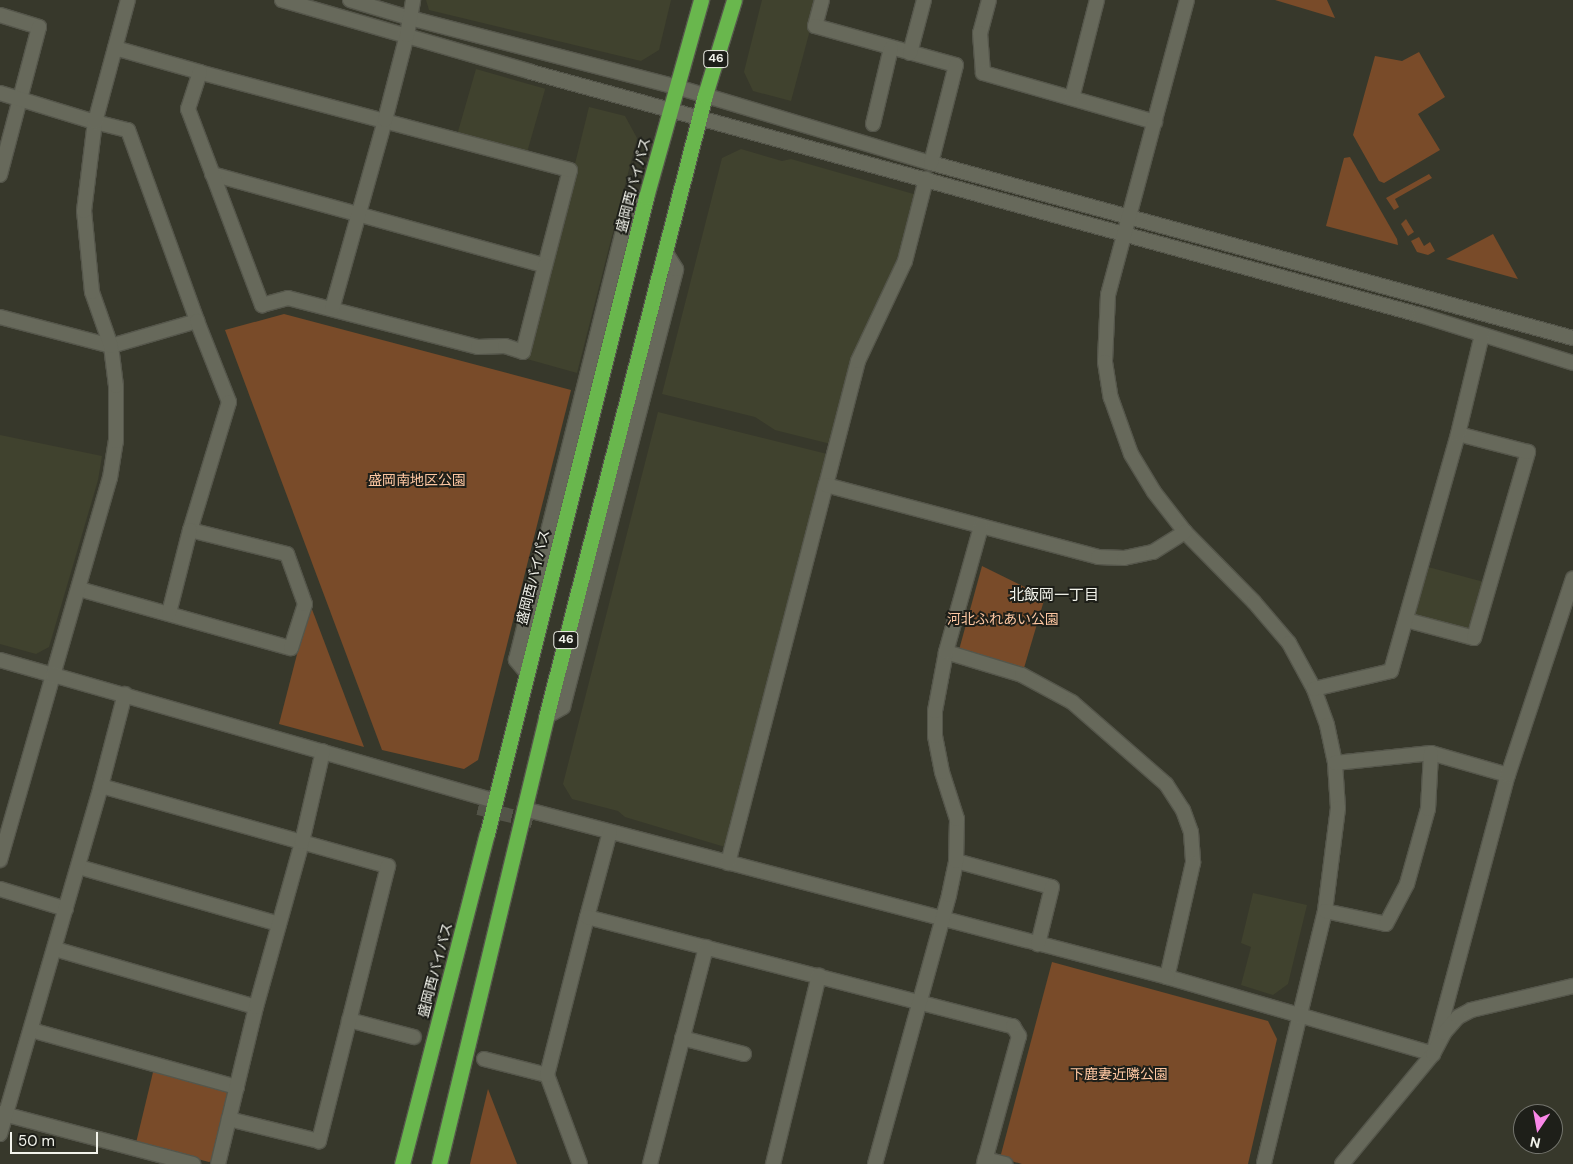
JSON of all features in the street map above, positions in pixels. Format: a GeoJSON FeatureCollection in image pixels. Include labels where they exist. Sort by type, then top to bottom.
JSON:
{"type":"FeatureCollection","features":[{"type":"Feature","properties":{"kind":"highway","name":"盛岡西バイパス"},"geometry":{"type":"LineString","coordinates":[[402,1164],[646,197],[701,0]]}},
{"type":"Feature","properties":{"kind":"highway","name":"46"},"geometry":{"type":"LineString","coordinates":[[439,1164],[546,717],[705,95],[736,2]]}},
{"type":"Feature","properties":{"kind":"street"},"geometry":{"type":"LineString","coordinates":[[0,860],[110,478],[116,441],[116,386],[111,346],[92,292],[84,211],[95,122],[128,0]]}},
{"type":"Feature","properties":{"kind":"street"},"geometry":{"type":"LineString","coordinates":[[282,0],[671,110],[1420,315],[1573,363]]}},
{"type":"Feature","properties":{"kind":"street"},"geometry":{"type":"LineString","coordinates":[[350,0],[410,18],[677,87],[931,163],[1573,338]]}},
{"type":"Feature","properties":{"kind":"street"},"geometry":{"type":"LineString","coordinates":[[332,309],[385,120],[407,35],[413,0]]}},
{"type":"Feature","properties":{"kind":"street"},"geometry":{"type":"LineString","coordinates":[[822,0],[815,26],[956,65],[931,163]]}},
{"type":"Feature","properties":{"kind":"street"},"geometry":{"type":"LineString","coordinates":[[910,53],[924,0]]}},
{"type":"Feature","properties":{"kind":"street"},"geometry":{"type":"LineString","coordinates":[[989,0],[980,33],[983,73],[1155,122]]}},
{"type":"Feature","properties":{"kind":"street"},"geometry":{"type":"LineString","coordinates":[[1072,98],[1097,0]]}},
{"type":"Feature","properties":{"kind":"street"},"geometry":{"type":"LineString","coordinates":[[1187,0],[1108,295],[1105,362],[1111,398],[1131,454],[1154,492],[1185,532],[1254,602],[1289,643],[1314,689],[1327,725],[1336,763],[1338,808],[1325,911],[1264,1164]]}},
{"type":"Feature","properties":{"kind":"street"},"geometry":{"type":"LineString","coordinates":[[0,15],[39,27],[0,175]]}},
{"type":"Feature","properties":{"kind":"street"},"geometry":{"type":"LineString","coordinates":[[115,48],[570,170],[524,352],[505,346],[478,348],[288,298],[262,305],[188,109],[200,72]]}},
{"type":"Feature","properties":{"kind":"street"},"geometry":{"type":"LineString","coordinates":[[872,124],[891,48]]}},
{"type":"Feature","properties":{"kind":"street"},"geometry":{"type":"LineString","coordinates":[[0,93],[128,130],[197,321],[229,402],[190,530],[168,613]]}},
{"type":"Feature","properties":{"kind":"street"},"geometry":{"type":"LineString","coordinates":[[212,174],[545,266]]}},
{"type":"Feature","properties":{"kind":"street"},"geometry":{"type":"LineString","coordinates":[[728,863],[858,361],[905,261],[926,179]]}},
{"type":"Feature","properties":{"kind":"street"},"geometry":{"type":"LineString","coordinates":[[0,317],[111,346],[197,321]]}},
{"type":"Feature","properties":{"kind":"street"},"geometry":{"type":"LineString","coordinates":[[1314,689],[1391,671],[1458,434],[1482,335]]}},
{"type":"Feature","properties":{"kind":"street"},"geometry":{"type":"LineString","coordinates":[[1406,620],[1474,638],[1528,452],[1458,434]]}},
{"type":"Feature","properties":{"kind":"street"},"geometry":{"type":"LineString","coordinates":[[826,485],[1098,557],[1124,558],[1153,552],[1185,532]]}},
{"type":"Feature","properties":{"kind":"street"},"geometry":{"type":"LineString","coordinates":[[875,1164],[942,920],[956,861],[957,819],[942,772],[935,736],[938,692],[946,652],[981,527]]}},
{"type":"Feature","properties":{"kind":"street"},"geometry":{"type":"LineString","coordinates":[[79,589],[291,648],[305,604],[287,554],[190,530]]}},
{"type":"Feature","properties":{"kind":"street"},"geometry":{"type":"LineString","coordinates":[[1433,1054],[1508,775],[1572,582]]}},
{"type":"Feature","properties":{"kind":"street"},"geometry":{"type":"LineString","coordinates":[[946,652],[1022,675],[1072,702],[1166,784],[1183,810],[1191,832],[1193,863],[1167,977]]}},
{"type":"Feature","properties":{"kind":"street"},"geometry":{"type":"LineString","coordinates":[[0,660],[125,694],[495,801]]}},
{"type":"Feature","properties":{"kind":"street"},"geometry":{"type":"LineString","coordinates":[[0,1134],[3,1114],[55,949],[125,694]]}},
{"type":"Feature","properties":{"kind":"street"},"geometry":{"type":"LineString","coordinates":[[218,1164],[256,1007],[302,842],[323,751]]}},
{"type":"Feature","properties":{"kind":"street"},"geometry":{"type":"LineString","coordinates":[[1336,763],[1431,753],[1508,775]]}},
{"type":"Feature","properties":{"kind":"street"},"geometry":{"type":"LineString","coordinates":[[1325,911],[1386,924],[1407,884],[1428,809],[1431,753]]}},
{"type":"Feature","properties":{"kind":"street"},"geometry":{"type":"LineString","coordinates":[[101,786],[388,866],[319,1141],[229,1119]]}},
{"type":"Feature","properties":{"kind":"street"},"geometry":{"type":"LineString","coordinates":[[524,809],[942,920],[1167,977],[1433,1054]]}},
{"type":"Feature","properties":{"kind":"street"},"geometry":{"type":"LineString","coordinates":[[580,1164],[546,1075],[610,832]]}},
{"type":"Feature","properties":{"kind":"street"},"geometry":{"type":"LineString","coordinates":[[956,861],[1052,888],[1038,944]]}},
{"type":"Feature","properties":{"kind":"street"},"geometry":{"type":"LineString","coordinates":[[78,867],[280,924]]}},
{"type":"Feature","properties":{"kind":"street"},"geometry":{"type":"LineString","coordinates":[[0,889],[66,910]]}},
{"type":"Feature","properties":{"kind":"street"},"geometry":{"type":"LineString","coordinates":[[587,916],[1013,1026],[1019,1036],[985,1161],[1005,1164]]}},
{"type":"Feature","properties":{"kind":"street"},"geometry":{"type":"LineString","coordinates":[[650,1164],[706,947]]}},
{"type":"Feature","properties":{"kind":"street"},"geometry":{"type":"LineString","coordinates":[[55,949],[256,1007]]}},
{"type":"Feature","properties":{"kind":"street"},"geometry":{"type":"LineString","coordinates":[[774,1164],[819,976]]}},
{"type":"Feature","properties":{"kind":"street"},"geometry":{"type":"LineString","coordinates":[[1342,1164],[1433,1054],[1444,1033],[1458,1017],[1471,1010],[1573,986]]}},
{"type":"Feature","properties":{"kind":"street"},"geometry":{"type":"LineString","coordinates":[[349,1020],[414,1037]]}},
{"type":"Feature","properties":{"kind":"street"},"geometry":{"type":"LineString","coordinates":[[31,1030],[237,1087]]}},
{"type":"Feature","properties":{"kind":"street"},"geometry":{"type":"LineString","coordinates":[[682,1038],[744,1054]]}},
{"type":"Feature","properties":{"kind":"street"},"geometry":{"type":"LineString","coordinates":[[484,1059],[546,1075]]}},
{"type":"Feature","properties":{"kind":"street"},"geometry":{"type":"LineString","coordinates":[[3,1114],[144,1158],[193,1164]]}},
{"type":"Feature","properties":{"kind":"shaded area"},"geometry":{"type":"Polygon","coordinates":[[[426,0],[671,0],[659,50],[641,61],[429,10],[426,0]]]}},
{"type":"Feature","properties":{"kind":"shaded area"},"geometry":{"type":"Polygon","coordinates":[[[762,0],[818,0],[791,101],[753,91],[744,72],[762,0]]]}},
{"type":"Feature","properties":{"kind":"shaded area"},"geometry":{"type":"Polygon","coordinates":[[[476,69],[545,89],[526,154],[457,134],[476,69]]]}},
{"type":"Feature","properties":{"kind":"shaded area"},"geometry":{"type":"Polygon","coordinates":[[[589,107],[625,116],[637,138],[577,373],[527,359],[589,107]]]}},
{"type":"Feature","properties":{"kind":"shaded area"},"geometry":{"type":"Polygon","coordinates":[[[741,149],[782,161],[791,159],[917,195],[901,259],[831,444],[775,430],[755,417],[662,394],[722,158],[741,149]]]}},
{"type":"Feature","properties":{"kind":"shaded area"},"geometry":{"type":"Polygon","coordinates":[[[658,412],[827,454],[725,847],[625,817],[618,811],[572,799],[563,784],[658,412]]]}},
{"type":"Feature","properties":{"kind":"shaded area"},"geometry":{"type":"Polygon","coordinates":[[[0,435],[102,456],[98,480],[49,647],[36,654],[0,644],[0,435]]]}},
{"type":"Feature","properties":{"kind":"shaded area"},"geometry":{"type":"Polygon","coordinates":[[[1428,567],[1484,582],[1471,630],[1415,615],[1428,567]]]}},
{"type":"Feature","properties":{"kind":"shaded area"},"geometry":{"type":"Polygon","coordinates":[[[1253,893],[1307,905],[1288,984],[1273,995],[1241,985],[1251,947],[1241,943],[1253,893]]]}},
{"type":"Feature","properties":{"kind":"green space"},"geometry":{"type":"Polygon","coordinates":[[[1275,0],[1327,0],[1335,18],[1275,0]]]}},
{"type":"Feature","properties":{"kind":"green space"},"geometry":{"type":"Polygon","coordinates":[[[1419,52],[1445,97],[1418,114],[1440,150],[1384,183],[1379,181],[1353,135],[1375,56],[1402,61],[1419,52]]]}},
{"type":"Feature","properties":{"kind":"green space"},"geometry":{"type":"Polygon","coordinates":[[[1350,157],[1397,239],[1398,245],[1326,226],[1344,158],[1350,157]]]}},
{"type":"Feature","properties":{"kind":"green space"},"geometry":{"type":"Polygon","coordinates":[[[1429,174],[1432,178],[1395,199],[1399,207],[1394,210],[1386,198],[1429,174]]]}},
{"type":"Feature","properties":{"kind":"green space"},"geometry":{"type":"Polygon","coordinates":[[[1406,219],[1414,232],[1408,236],[1401,224],[1406,219]]]}},
{"type":"Feature","properties":{"kind":"green space"},"geometry":{"type":"Polygon","coordinates":[[[1493,234],[1518,279],[1446,259],[1493,234]]]}},
{"type":"Feature","properties":{"kind":"green space"},"geometry":{"type":"Polygon","coordinates":[[[1419,237],[1424,246],[1430,242],[1435,251],[1428,255],[1417,252],[1411,241],[1419,237]]]}},
{"type":"Feature","properties":{"kind":"green space","name":"盛岡南地区公園"},"geometry":{"type":"Polygon","coordinates":[[[284,314],[571,390],[478,760],[464,769],[382,750],[225,330],[284,314]]]}},
{"type":"Feature","properties":{"kind":"green space","name":"河北ふれあい公園"},"geometry":{"type":"Polygon","coordinates":[[[982,566],[1045,597],[1024,668],[959,650],[982,566]]]}},
{"type":"Feature","properties":{"kind":"green space"},"geometry":{"type":"Polygon","coordinates":[[[310,604],[364,747],[279,724],[310,604]]]}},
{"type":"Feature","properties":{"kind":"green space","name":"下鹿妻近隣公園"},"geometry":{"type":"Polygon","coordinates":[[[1052,962],[1268,1021],[1277,1039],[1248,1164],[1022,1164],[1000,1158],[1052,962]]]}},
{"type":"Feature","properties":{"kind":"green space"},"geometry":{"type":"Polygon","coordinates":[[[154,1068],[231,1091],[216,1159],[209,1162],[136,1143],[154,1068]]]}},
{"type":"Feature","properties":{"kind":"green space"},"geometry":{"type":"Polygon","coordinates":[[[488,1089],[517,1164],[470,1164],[488,1089]]]}},
{"type":"Feature","properties":{"kind":"tunnel"},"geometry":{"type":"LineString","coordinates":[[478,808],[533,821]]}},
{"type":"Feature","properties":{"kind":"district","name":"北飯岡一丁目"},"geometry":{"type":"Point","coordinates":[1054,596]}}]}
